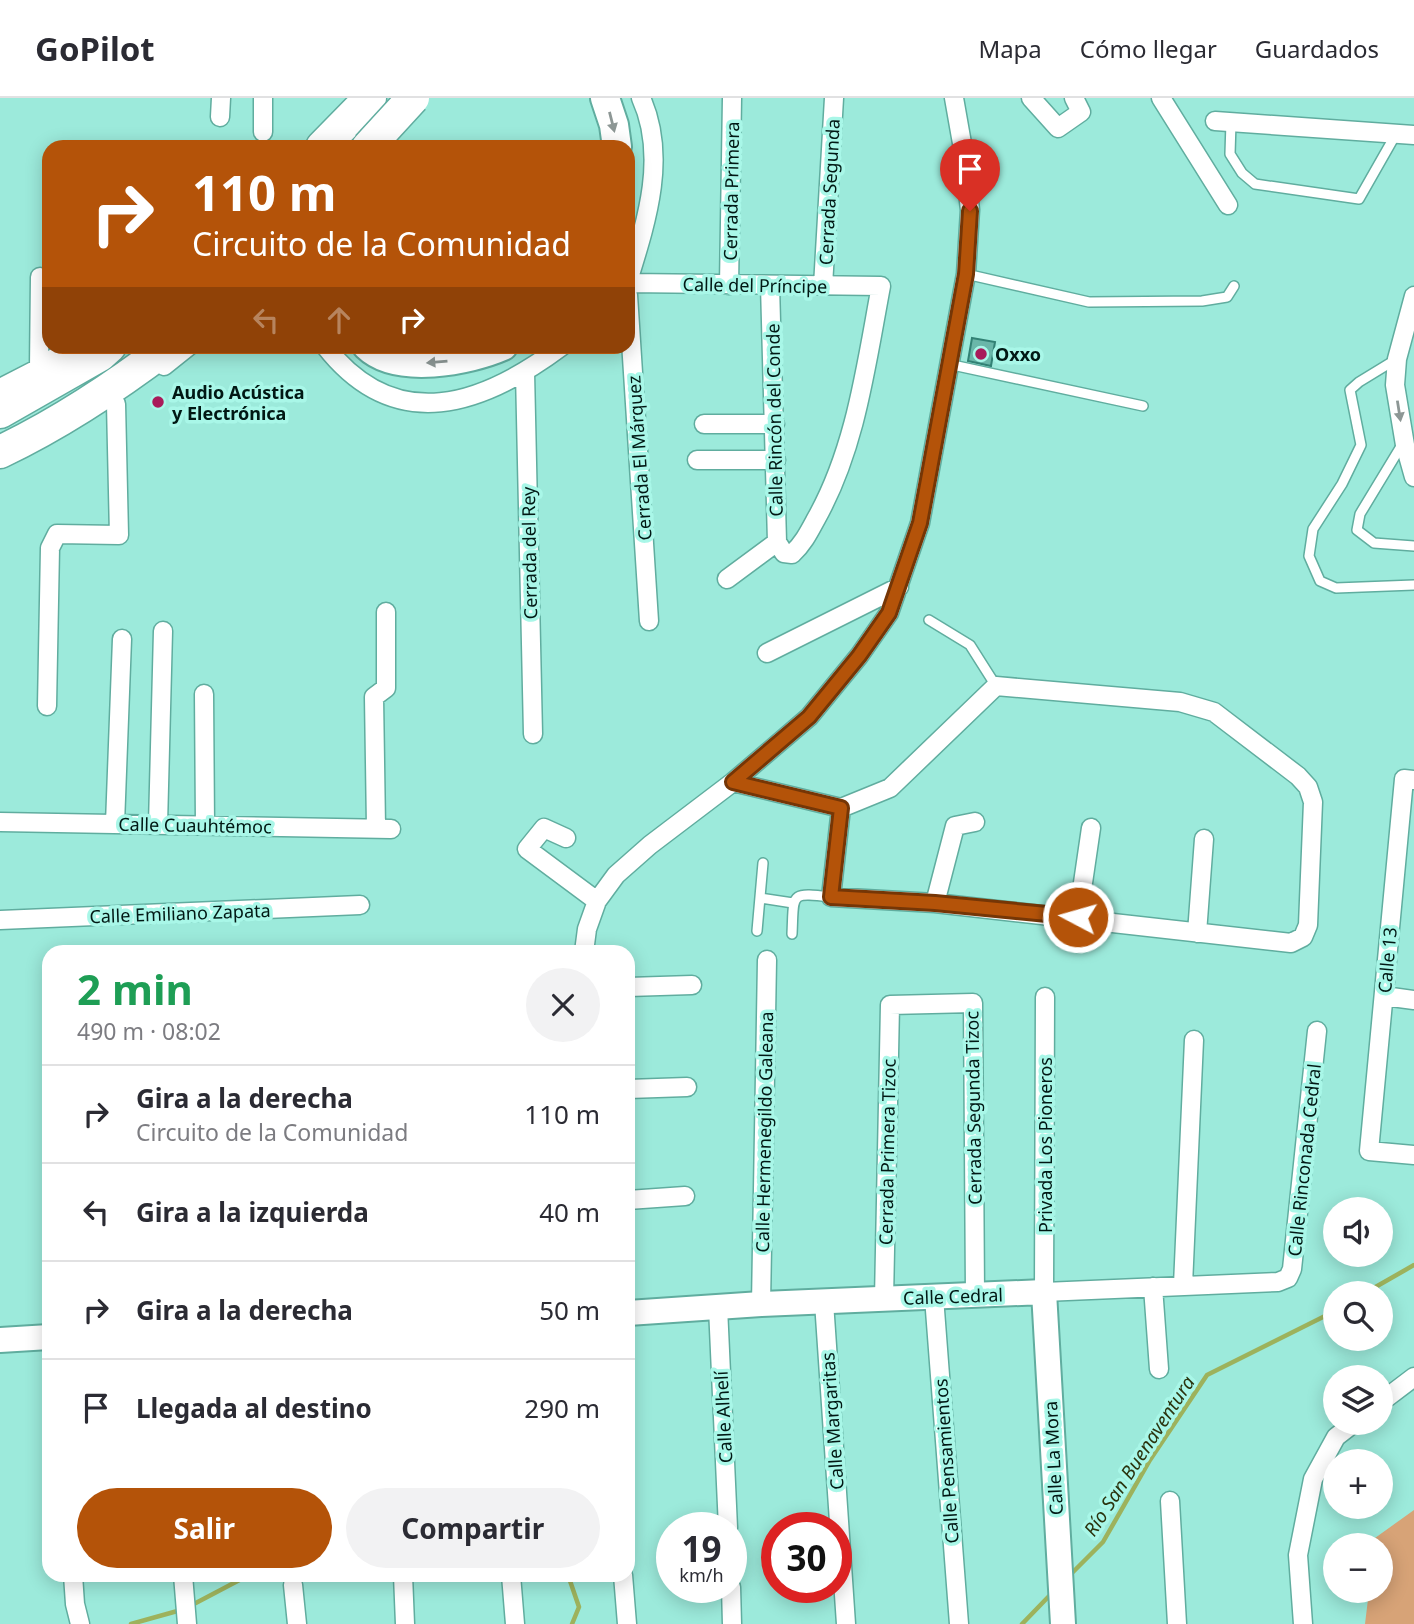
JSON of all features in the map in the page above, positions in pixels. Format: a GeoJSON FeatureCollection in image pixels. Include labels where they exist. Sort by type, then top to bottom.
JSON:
{"type":"FeatureCollection","features":[{"type":"Feature","properties":{"kind":"highway"},"geometry":{"type":"LineString","coordinates":[[329,140],[370,98]]}},
{"type":"Feature","properties":{"kind":"highway"},"geometry":{"type":"LineString","coordinates":[[343,140],[403,100]]}},
{"type":"Feature","properties":{"kind":"highway"},"geometry":{"type":"LineString","coordinates":[[366,140],[403,100]]}},
{"type":"Feature","properties":{"kind":"highway"},"geometry":{"type":"LineString","coordinates":[[373,140],[403,100]]}},
{"type":"Feature","properties":{"kind":"highway"},"geometry":{"type":"LineString","coordinates":[[0,412],[101,354]]}},
{"type":"Feature","properties":{"kind":"highway"},"geometry":{"type":"LineString","coordinates":[[0,430],[67,394],[126,354]]}},
{"type":"Feature","properties":{"kind":"highway"},"geometry":{"type":"LineString","coordinates":[[0,440],[78,400],[141,354]]}},
{"type":"Feature","properties":{"kind":"highway"},"geometry":{"type":"LineString","coordinates":[[0,452],[35,435],[110,390],[158,354]]}},
{"type":"Feature","properties":{"kind":"main road"},"geometry":{"type":"LineString","coordinates":[[605,98],[616,140]]}},
{"type":"Feature","properties":{"kind":"main road"},"geometry":{"type":"LineString","coordinates":[[379,140],[403,100]]}},
{"type":"Feature","properties":{"kind":"main road"},"geometry":{"type":"LineString","coordinates":[[380,354],[398,360],[424,363],[485,354]]}},
{"type":"Feature","properties":{"kind":"street"},"geometry":{"type":"LineString","coordinates":[[220,117],[221,98]]}},
{"type":"Feature","properties":{"kind":"street"},"geometry":{"type":"LineString","coordinates":[[263,98],[263,132]]}},
{"type":"Feature","properties":{"kind":"street"},"geometry":{"type":"LineString","coordinates":[[635,259],[652,188],[653,147],[641,98]]}},
{"type":"Feature","properties":{"kind":"street","name":"Cerrada Primera"},"geometry":{"type":"LineString","coordinates":[[729,285],[732,98]]}},
{"type":"Feature","properties":{"kind":"street","name":"Cerrada Segunda"},"geometry":{"type":"LineString","coordinates":[[823,286],[834,98]]}},
{"type":"Feature","properties":{"kind":"street"},"geometry":{"type":"LineString","coordinates":[[585,945],[587,929],[597,901],[616,875],[733,782],[809,717],[859,656],[889,613],[920,523],[966,274],[970,211],[954,98]]}},
{"type":"Feature","properties":{"kind":"street"},"geometry":{"type":"LineString","coordinates":[[1031,98],[1058,128],[1081,112],[1074,98]]}},
{"type":"Feature","properties":{"kind":"street"},"geometry":{"type":"LineString","coordinates":[[1161,98],[1228,205]]}},
{"type":"Feature","properties":{"kind":"street"},"geometry":{"type":"LineString","coordinates":[[1223,122],[1414,135]]}},
{"type":"Feature","properties":{"kind":"street"},"geometry":{"type":"LineString","coordinates":[[39,368],[40,276]]}},
{"type":"Feature","properties":{"kind":"street","name":"Calle del Príncipe"},"geometry":{"type":"LineString","coordinates":[[635,282],[881,286],[858,411],[830,494],[802,546],[792,554],[781,548]]}},
{"type":"Feature","properties":{"kind":"street","name":"Calle Rincón del Conde"},"geometry":{"type":"LineString","coordinates":[[770,285],[781,548]]}},
{"type":"Feature","properties":{"kind":"street"},"geometry":{"type":"LineString","coordinates":[[1414,296],[1397,359],[1395,385],[1404,442],[1414,477]]}},
{"type":"Feature","properties":{"kind":"street"},"geometry":{"type":"LineString","coordinates":[[0,388],[60,354]]}},
{"type":"Feature","properties":{"kind":"street"},"geometry":{"type":"LineString","coordinates":[[0,466],[33,452],[116,404],[179,354]]}},
{"type":"Feature","properties":{"kind":"street"},"geometry":{"type":"LineString","coordinates":[[331,354],[336,361],[372,388],[411,404],[452,402],[484,391],[525,372],[551,354]]}},
{"type":"Feature","properties":{"kind":"street","name":"Cerrada El Márquez"},"geometry":{"type":"LineString","coordinates":[[632,354],[649,621]]}},
{"type":"Feature","properties":{"kind":"street","name":"Cerrada del Rey"},"geometry":{"type":"LineString","coordinates":[[525,372],[533,734]]}},
{"type":"Feature","properties":{"kind":"street"},"geometry":{"type":"LineString","coordinates":[[47,706],[50,548],[57,534],[119,535],[116,404]]}},
{"type":"Feature","properties":{"kind":"street"},"geometry":{"type":"LineString","coordinates":[[704,424],[775,424]]}},
{"type":"Feature","properties":{"kind":"street"},"geometry":{"type":"LineString","coordinates":[[697,460],[776,460]]}},
{"type":"Feature","properties":{"kind":"street"},"geometry":{"type":"LineString","coordinates":[[727,579],[781,548]]}},
{"type":"Feature","properties":{"kind":"street"},"geometry":{"type":"LineString","coordinates":[[767,653],[899,587]]}},
{"type":"Feature","properties":{"kind":"street","name":"Calle Cuauhtémoc"},"geometry":{"type":"LineString","coordinates":[[0,822],[384,828],[374,697],[386,688],[386,612]]}},
{"type":"Feature","properties":{"kind":"street"},"geometry":{"type":"LineString","coordinates":[[158,825],[163,631]]}},
{"type":"Feature","properties":{"kind":"street"},"geometry":{"type":"LineString","coordinates":[[115,824],[122,639]]}},
{"type":"Feature","properties":{"kind":"street"},"geometry":{"type":"LineString","coordinates":[[733,782],[841,808],[890,788],[996,686],[1180,702],[1214,712],[1308,787],[1313,802],[1308,925],[1303,937],[1291,943],[1078,917],[935,903],[831,897],[841,808]]}},
{"type":"Feature","properties":{"kind":"street"},"geometry":{"type":"LineString","coordinates":[[204,694],[205,825]]}},
{"type":"Feature","properties":{"kind":"street","name":"Calle 13"},"geometry":{"type":"LineString","coordinates":[[1414,780],[1404,779],[1369,1150],[1414,1155]]}},
{"type":"Feature","properties":{"kind":"street"},"geometry":{"type":"LineString","coordinates":[[935,903],[955,826],[975,822]]}},
{"type":"Feature","properties":{"kind":"street"},"geometry":{"type":"LineString","coordinates":[[566,838],[544,828],[527,849],[597,901]]}},
{"type":"Feature","properties":{"kind":"street"},"geometry":{"type":"LineString","coordinates":[[1078,917],[1091,828]]}},
{"type":"Feature","properties":{"kind":"street"},"geometry":{"type":"LineString","coordinates":[[1197,933],[1204,839]]}},
{"type":"Feature","properties":{"kind":"street","name":"Calle Emiliano Zapata"},"geometry":{"type":"LineString","coordinates":[[0,920],[360,905]]}},
{"type":"Feature","properties":{"kind":"street","name":"Calle Hermenegildo Galeana"},"geometry":{"type":"LineString","coordinates":[[761,1304],[767,960]]}},
{"type":"Feature","properties":{"kind":"street"},"geometry":{"type":"LineString","coordinates":[[635,987],[692,985]]}},
{"type":"Feature","properties":{"kind":"street"},"geometry":{"type":"LineString","coordinates":[[1384,996],[1414,1000]]}},
{"type":"Feature","properties":{"kind":"street","name":"Privada Los Pioneros"},"geometry":{"type":"LineString","coordinates":[[1044,1292],[1045,997]]}},
{"type":"Feature","properties":{"kind":"street","name":"Cerrada Segunda Tizoc"},"geometry":{"type":"LineString","coordinates":[[890,1005],[973,1003],[975,1295]]}},
{"type":"Feature","properties":{"kind":"street","name":"Cerrada Primera Tizoc"},"geometry":{"type":"LineString","coordinates":[[884,1299],[890,1005]]}},
{"type":"Feature","properties":{"kind":"street","name":"Calle Rinconada Cedral"},"geometry":{"type":"LineString","coordinates":[[1278,1282],[1288,1278],[1293,1269],[1317,1031]]}},
{"type":"Feature","properties":{"kind":"street"},"geometry":{"type":"LineString","coordinates":[[1183,1285],[1194,1040]]}},
{"type":"Feature","properties":{"kind":"street"},"geometry":{"type":"LineString","coordinates":[[635,1089],[687,1087]]}},
{"type":"Feature","properties":{"kind":"street"},"geometry":{"type":"LineString","coordinates":[[635,1200],[685,1196]]}},
{"type":"Feature","properties":{"kind":"street","name":"Calle Cedral"},"geometry":{"type":"LineString","coordinates":[[635,1313],[824,1301],[1278,1282]]}},
{"type":"Feature","properties":{"kind":"street"},"geometry":{"type":"LineString","coordinates":[[1153,1287],[1159,1369]]}},
{"type":"Feature","properties":{"kind":"street","name":"Calle La Mora"},"geometry":{"type":"LineString","coordinates":[[1044,1292],[1063,1620]]}},
{"type":"Feature","properties":{"kind":"street","name":"Calle Pensamientos"},"geometry":{"type":"LineString","coordinates":[[934,1297],[959,1624]]}},
{"type":"Feature","properties":{"kind":"street","name":"Calle Margaritas"},"geometry":{"type":"LineString","coordinates":[[824,1301],[846,1624]]}},
{"type":"Feature","properties":{"kind":"street","name":"Calle Alhelí"},"geometry":{"type":"LineString","coordinates":[[718,1307],[727,1512]]}},
{"type":"Feature","properties":{"kind":"street"},"geometry":{"type":"LineString","coordinates":[[0,1340],[42,1337]]}},
{"type":"Feature","properties":{"kind":"street"},"geometry":{"type":"LineString","coordinates":[[1393,1393],[1414,1377]]}},
{"type":"Feature","properties":{"kind":"street"},"geometry":{"type":"LineString","coordinates":[[1303,1624],[1298,1555],[1313,1479],[1339,1435]]}},
{"type":"Feature","properties":{"kind":"street"},"geometry":{"type":"LineString","coordinates":[[1170,1501],[1177,1624]]}},
{"type":"Feature","properties":{"kind":"street"},"geometry":{"type":"LineString","coordinates":[[73,1582],[80,1624]]}},
{"type":"Feature","properties":{"kind":"street"},"geometry":{"type":"LineString","coordinates":[[183,1582],[187,1624]]}},
{"type":"Feature","properties":{"kind":"street"},"geometry":{"type":"LineString","coordinates":[[403,1582],[405,1624]]}},
{"type":"Feature","properties":{"kind":"street"},"geometry":{"type":"LineString","coordinates":[[512,1582],[515,1624]]}},
{"type":"Feature","properties":{"kind":"street"},"geometry":{"type":"LineString","coordinates":[[624,1582],[627,1624]]}},
{"type":"Feature","properties":{"kind":"street"},"geometry":{"type":"LineString","coordinates":[[293,1585],[297,1624]]}},
{"type":"Feature","properties":{"kind":"street"},"geometry":{"type":"LineString","coordinates":[[731,1603],[732,1624]]}},
{"type":"Feature","properties":{"kind":"lane"},"geometry":{"type":"LineString","coordinates":[[1223,122],[1230,154],[1242,173],[1255,184],[1359,199],[1396,134]]}},
{"type":"Feature","properties":{"kind":"lane"},"geometry":{"type":"LineString","coordinates":[[966,274],[1089,302],[1202,301],[1227,297],[1234,286]]}},
{"type":"Feature","properties":{"kind":"lane"},"geometry":{"type":"LineString","coordinates":[[1397,359],[1350,390],[1361,445],[1342,484],[1314,529],[1309,556],[1320,582],[1336,588],[1414,585]]}},
{"type":"Feature","properties":{"kind":"lane"},"geometry":{"type":"LineString","coordinates":[[948,364],[1143,406]]}},
{"type":"Feature","properties":{"kind":"lane"},"geometry":{"type":"LineString","coordinates":[[1404,442],[1360,514],[1357,530],[1374,543],[1414,546]]}},
{"type":"Feature","properties":{"kind":"lane"},"geometry":{"type":"LineString","coordinates":[[929,620],[970,645],[996,686]]}},
{"type":"Feature","properties":{"kind":"lane"},"geometry":{"type":"LineString","coordinates":[[757,931],[763,863]]}},
{"type":"Feature","properties":{"kind":"lane"},"geometry":{"type":"LineString","coordinates":[[792,934],[793,903],[796,897],[802,894],[831,897]]}},
{"type":"Feature","properties":{"kind":"lane"},"geometry":{"type":"LineString","coordinates":[[760,898],[793,903]]}},
{"type":"Feature","properties":{"kind":"shaded area"},"geometry":{"type":"Polygon","coordinates":[[[1414,1510],[1414,1624],[1365,1624],[1368,1603],[1393,1603],[1393,1533],[1382,1533],[1414,1510]]]}},
{"type":"Feature","properties":{"kind":"building","name":"Oxxo"},"geometry":{"type":"Polygon","coordinates":[[[972,338],[995,342],[991,366],[968,361],[972,338]]]}},
{"type":"Feature","properties":{"kind":"waterway","name":"Río San Buenaventura"},"geometry":{"type":"LineString","coordinates":[[1386,1281],[1414,1265]]}},
{"type":"Feature","properties":{"kind":"waterway","name":"Río San Buenaventura"},"geometry":{"type":"LineString","coordinates":[[1069,1576],[1103,1542],[1150,1460],[1207,1375],[1323,1317]]}},
{"type":"Feature","properties":{"kind":"waterway","name":"Río San Buenaventura"},"geometry":{"type":"LineString","coordinates":[[192,1605],[236,1582]]}},
{"type":"Feature","properties":{"kind":"waterway","name":"Río San Buenaventura"},"geometry":{"type":"LineString","coordinates":[[570,1582],[579,1607],[572,1624]]}},
{"type":"Feature","properties":{"kind":"waterway","name":"Río San Buenaventura"},"geometry":{"type":"LineString","coordinates":[[1022,1624],[1053,1592]]}},
{"type":"Feature","properties":{"kind":"waterway","name":"Río San Buenaventura"},"geometry":{"type":"LineString","coordinates":[[131,1624],[181,1610]]}},
{"type":"Feature","properties":{"kind":"place","name":"Oxxo"},"geometry":{"type":"Point","coordinates":[981,354]}},
{"type":"Feature","properties":{"kind":"place","name":"Audio Acústica y Electrónica"},"geometry":{"type":"Point","coordinates":[158,402]}},
{"type":"Feature","properties":{"kind":"route"},"geometry":{"type":"LineString","coordinates":[[970,211],[966,274],[920,523],[889,613],[859,656],[809,717],[733,782],[841,808],[831,897],[877,898],[1078,917]]}}]}
